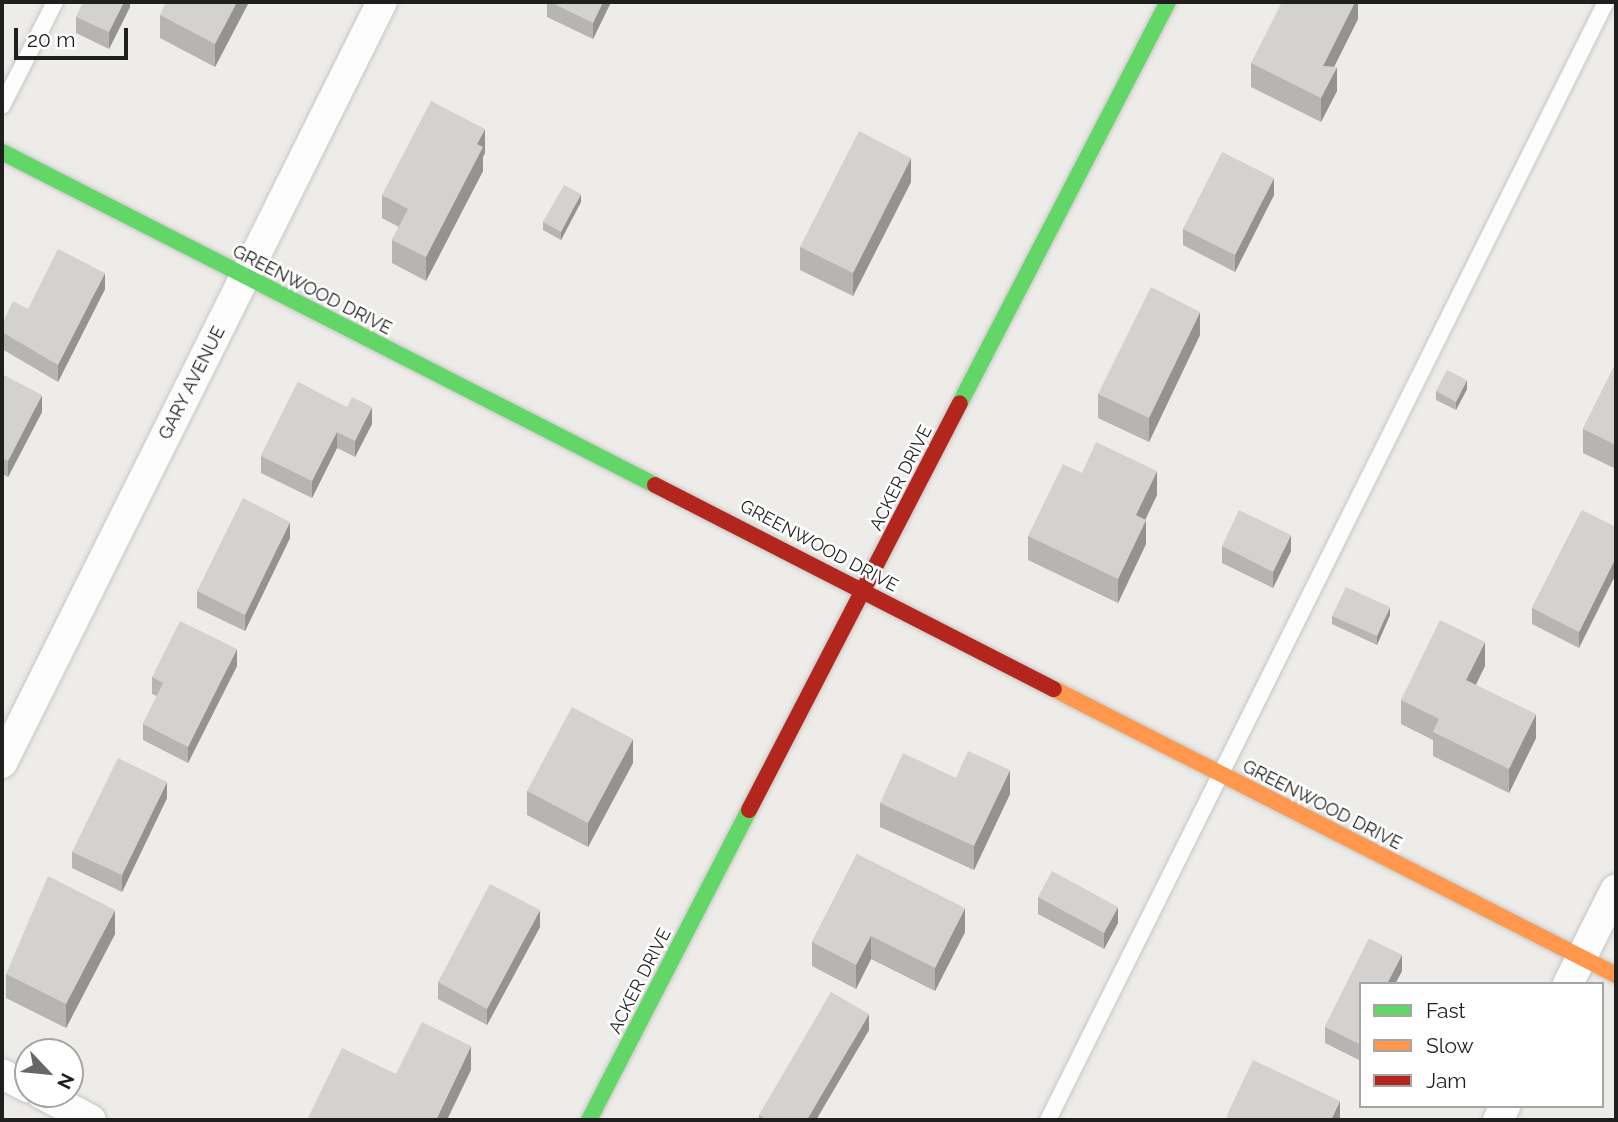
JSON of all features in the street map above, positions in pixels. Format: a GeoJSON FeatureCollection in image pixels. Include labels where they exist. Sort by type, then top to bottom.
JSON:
{"type":"FeatureCollection","features":[{"type":"Feature","properties":{"kind":"street","name":"GARY AVENUE"},"geometry":{"type":"LineString","coordinates":[[2,763],[382,2]]}},
{"type":"Feature","properties":{"kind":"street","name":"ACKER DRIVE"},"geometry":{"type":"LineString","coordinates":[[589,1120],[1168,2]]}},
{"type":"Feature","properties":{"kind":"street","name":"GREENWOOD DRIVE"},"geometry":{"type":"LineString","coordinates":[[2,152],[1616,975]]}},
{"type":"Feature","properties":{"kind":"street"},"geometry":{"type":"LineString","coordinates":[[1569,982],[1616,889]]}},
{"type":"Feature","properties":{"kind":"street"},"geometry":{"type":"LineString","coordinates":[[68,1108],[91,1120]]}},
{"type":"Feature","properties":{"kind":"lane"},"geometry":{"type":"LineString","coordinates":[[2,106],[55,2]]}},
{"type":"Feature","properties":{"kind":"lane"},"geometry":{"type":"LineString","coordinates":[[1048,1120],[1606,2]]}},
{"type":"Feature","properties":{"kind":"building"},"geometry":{"type":"Polygon","coordinates":[[[83,2],[124,2],[109,32],[76,17],[83,2]]]}},
{"type":"Feature","properties":{"kind":"building"},"geometry":{"type":"Polygon","coordinates":[[[166,2],[237,2],[215,44],[160,15],[166,2]]]}},
{"type":"Feature","properties":{"kind":"building"},"geometry":{"type":"Polygon","coordinates":[[[550,2],[603,2],[593,23],[550,2]]]}},
{"type":"Feature","properties":{"kind":"building"},"geometry":{"type":"Polygon","coordinates":[[[1282,2],[1355,2],[1323,66],[1337,67],[1321,98],[1251,63],[1282,2]]]}},
{"type":"Feature","properties":{"kind":"building"},"geometry":{"type":"Polygon","coordinates":[[[431,101],[485,129],[477,144],[483,147],[426,257],[392,240],[408,209],[382,195],[431,101]]]}},
{"type":"Feature","properties":{"kind":"building"},"geometry":{"type":"Polygon","coordinates":[[[859,131],[911,158],[853,273],[800,247],[859,131]]]}},
{"type":"Feature","properties":{"kind":"building"},"geometry":{"type":"Polygon","coordinates":[[[1222,152],[1274,178],[1235,255],[1183,229],[1222,152]]]}},
{"type":"Feature","properties":{"kind":"building"},"geometry":{"type":"Polygon","coordinates":[[[564,185],[581,194],[561,232],[543,222],[564,185]]]}},
{"type":"Feature","properties":{"kind":"building"},"geometry":{"type":"Polygon","coordinates":[[[58,249],[105,273],[58,365],[2,332],[2,324],[13,301],[28,309],[58,249]]]}},
{"type":"Feature","properties":{"kind":"building"},"geometry":{"type":"Polygon","coordinates":[[[1151,287],[1200,312],[1149,418],[1098,394],[1151,287]]]}},
{"type":"Feature","properties":{"kind":"building"},"geometry":{"type":"Polygon","coordinates":[[[1616,363],[1616,445],[1583,429],[1616,363]]]}},
{"type":"Feature","properties":{"kind":"building"},"geometry":{"type":"Polygon","coordinates":[[[1447,370],[1467,380],[1456,402],[1436,391],[1447,370]]]}},
{"type":"Feature","properties":{"kind":"building"},"geometry":{"type":"Polygon","coordinates":[[[2,374],[42,395],[8,461],[2,458],[2,374]]]}},
{"type":"Feature","properties":{"kind":"building"},"geometry":{"type":"Polygon","coordinates":[[[298,382],[347,407],[352,397],[372,407],[355,441],[337,432],[312,481],[261,456],[298,382]]]}},
{"type":"Feature","properties":{"kind":"building"},"geometry":{"type":"Polygon","coordinates":[[[1096,442],[1157,471],[1136,515],[1146,520],[1118,579],[1028,536],[1063,464],[1082,473],[1096,442]]]}},
{"type":"Feature","properties":{"kind":"building"},"geometry":{"type":"Polygon","coordinates":[[[243,498],[290,522],[245,615],[197,591],[243,498]]]}},
{"type":"Feature","properties":{"kind":"building"},"geometry":{"type":"Polygon","coordinates":[[[1239,510],[1291,535],[1273,572],[1222,546],[1239,510]]]}},
{"type":"Feature","properties":{"kind":"building"},"geometry":{"type":"Polygon","coordinates":[[[1582,510],[1616,527],[1616,557],[1579,632],[1532,608],[1582,510]]]}},
{"type":"Feature","properties":{"kind":"building"},"geometry":{"type":"Polygon","coordinates":[[[1346,587],[1390,607],[1377,636],[1332,616],[1346,587]]]}},
{"type":"Feature","properties":{"kind":"building"},"geometry":{"type":"Polygon","coordinates":[[[1440,620],[1485,642],[1466,680],[1536,714],[1509,769],[1433,732],[1439,719],[1401,700],[1440,620]]]}},
{"type":"Feature","properties":{"kind":"building"},"geometry":{"type":"Polygon","coordinates":[[[180,621],[237,649],[188,747],[143,724],[163,683],[152,677],[180,621]]]}},
{"type":"Feature","properties":{"kind":"building"},"geometry":{"type":"Polygon","coordinates":[[[572,707],[633,739],[588,823],[527,791],[572,707]]]}},
{"type":"Feature","properties":{"kind":"building"},"geometry":{"type":"Polygon","coordinates":[[[968,751],[1010,770],[974,846],[880,803],[903,753],[956,778],[968,751]]]}},
{"type":"Feature","properties":{"kind":"building"},"geometry":{"type":"Polygon","coordinates":[[[118,758],[167,782],[122,875],[72,852],[118,758]]]}},
{"type":"Feature","properties":{"kind":"building"},"geometry":{"type":"Polygon","coordinates":[[[857,854],[965,908],[935,968],[871,936],[856,965],[812,942],[857,854]]]}},
{"type":"Feature","properties":{"kind":"building"},"geometry":{"type":"Polygon","coordinates":[[[1052,871],[1118,907],[1104,933],[1038,897],[1052,871]]]}},
{"type":"Feature","properties":{"kind":"building"},"geometry":{"type":"Polygon","coordinates":[[[48,876],[115,910],[66,1004],[6,974],[48,876]]]}},
{"type":"Feature","properties":{"kind":"building"},"geometry":{"type":"Polygon","coordinates":[[[490,884],[540,910],[487,1009],[438,982],[490,884]]]}},
{"type":"Feature","properties":{"kind":"building"},"geometry":{"type":"Polygon","coordinates":[[[1369,939],[1402,955],[1388,982],[1359,982],[1359,1044],[1325,1027],[1369,939]]]}},
{"type":"Feature","properties":{"kind":"building"},"geometry":{"type":"Polygon","coordinates":[[[831,992],[869,1014],[807,1120],[768,1120],[759,1115],[831,992]]]}},
{"type":"Feature","properties":{"kind":"building"},"geometry":{"type":"Polygon","coordinates":[[[422,1022],[471,1046],[436,1120],[307,1120],[342,1048],[396,1074],[422,1022]]]}},
{"type":"Feature","properties":{"kind":"building"},"geometry":{"type":"Polygon","coordinates":[[[1253,1060],[1340,1101],[1331,1120],[1233,1120],[1226,1117],[1253,1060]]]}},
{"type":"Feature","properties":{"kind":"traffic: fast"},"geometry":{"type":"LineString","coordinates":[[960,403],[1168,2]]}},
{"type":"Feature","properties":{"kind":"traffic: fast"},"geometry":{"type":"LineString","coordinates":[[2,152],[655,485]]}},
{"type":"Feature","properties":{"kind":"traffic: fast"},"geometry":{"type":"LineString","coordinates":[[589,1120],[749,810]]}},
{"type":"Feature","properties":{"kind":"traffic: slow"},"geometry":{"type":"LineString","coordinates":[[1054,689],[1616,975]]}},
{"type":"Feature","properties":{"kind":"traffic: jam"},"geometry":{"type":"LineString","coordinates":[[749,810],[960,403]]}},
{"type":"Feature","properties":{"kind":"traffic: jam"},"geometry":{"type":"LineString","coordinates":[[655,485],[1054,689]]}}]}
